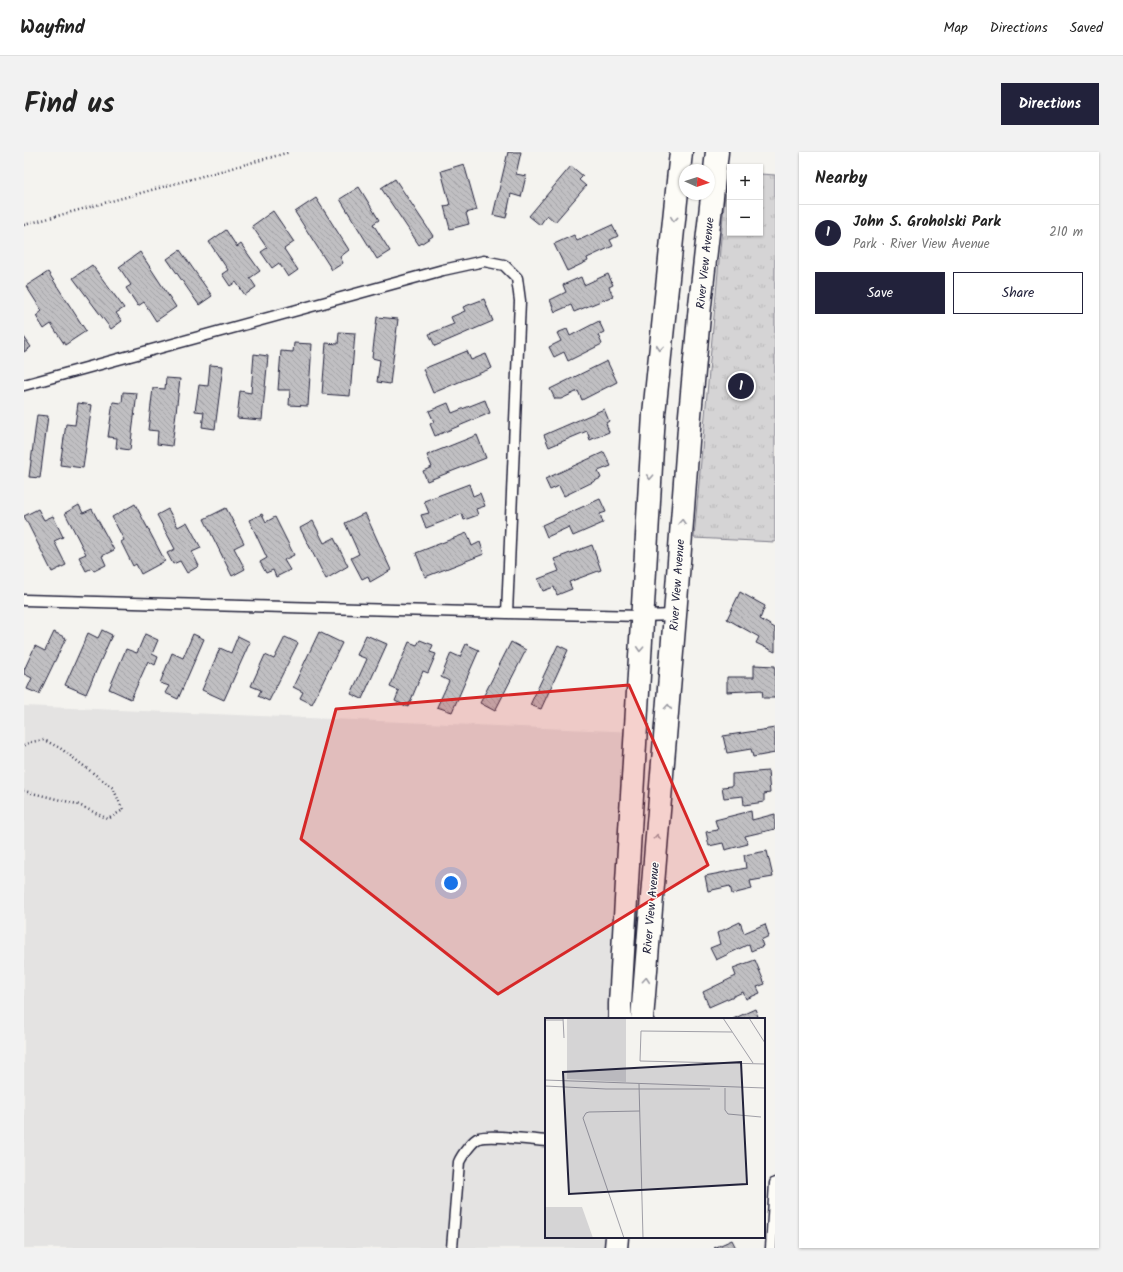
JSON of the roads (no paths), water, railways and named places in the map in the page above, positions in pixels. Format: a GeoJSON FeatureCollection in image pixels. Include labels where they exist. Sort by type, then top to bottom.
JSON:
{"type":"FeatureCollection","features":[{"type":"Feature","properties":{"kind":"main road","name":"River View Avenue"},"geometry":{"type":"LineString","coordinates":[[620,1018],[654,414],[681,152]]}},
{"type":"Feature","properties":{"kind":"main road","name":"River View Avenue"},"geometry":{"type":"LineString","coordinates":[[642,1018],[694,368],[717,152]]}},
{"type":"Feature","properties":{"kind":"main road"},"geometry":{"type":"LineString","coordinates":[[616,1248],[617,1238]]}},
{"type":"Feature","properties":{"kind":"lane"},"geometry":{"type":"LineString","coordinates":[[24,385],[443,270],[484,261],[504,266],[517,278],[520,301],[507,614]]}},
{"type":"Feature","properties":{"kind":"lane"},"geometry":{"type":"LineString","coordinates":[[24,600],[507,614],[675,615]]}},
{"type":"Feature","properties":{"kind":"lane"},"geometry":{"type":"LineString","coordinates":[[452,1248],[459,1162],[464,1153],[478,1138],[490,1136],[545,1141]]}},
{"type":"Feature","properties":{"kind":"lane"},"geometry":{"type":"LineString","coordinates":[[771,1248],[775,1183]]}},
{"type":"Feature","properties":{"kind":"place","name":"John S. Groholski Park"},"geometry":{"type":"Point","coordinates":[741,386]}}]}
